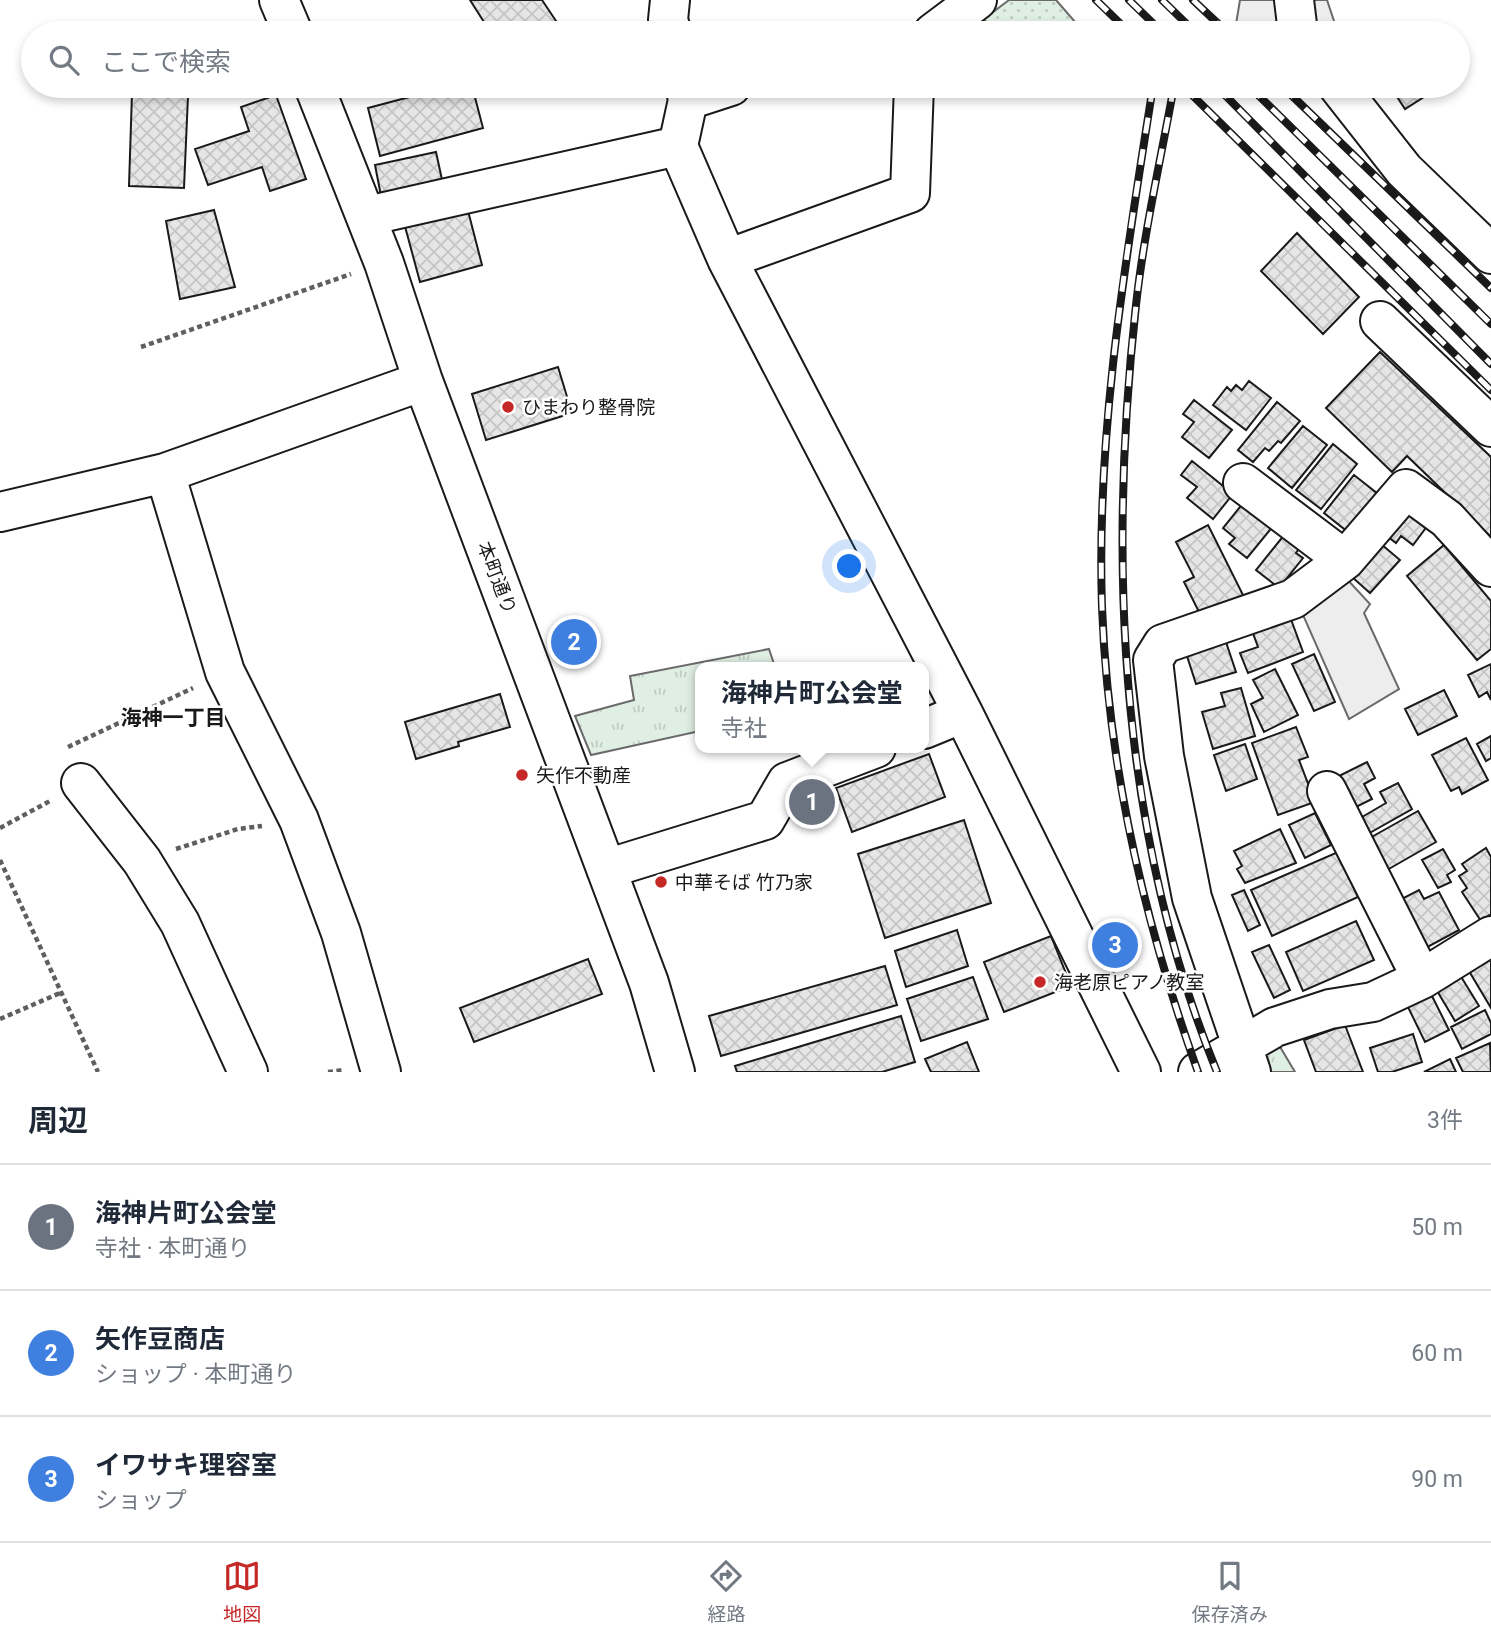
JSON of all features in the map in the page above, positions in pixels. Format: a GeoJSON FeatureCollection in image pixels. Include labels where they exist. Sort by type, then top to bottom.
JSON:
{"type":"FeatureCollection","features":[{"type":"Feature","properties":{"kind":"street"},"geometry":{"type":"LineString","coordinates":[[279,0],[288,21]]}},
{"type":"Feature","properties":{"kind":"street"},"geometry":{"type":"LineString","coordinates":[[668,21],[670,0]]}},
{"type":"Feature","properties":{"kind":"street"},"geometry":{"type":"LineString","coordinates":[[949,21],[977,0]]}},
{"type":"Feature","properties":{"kind":"street"},"geometry":{"type":"LineString","coordinates":[[1294,0],[1297,21]]}},
{"type":"Feature","properties":{"kind":"street","name":"本町通り"},"geometry":{"type":"LineString","coordinates":[[319,98],[367,216],[424,381],[649,983],[675,1072]]}},
{"type":"Feature","properties":{"kind":"street"},"geometry":{"type":"LineString","coordinates":[[685,98],[678,146],[727,260],[963,713],[1141,1072]]}},
{"type":"Feature","properties":{"kind":"street"},"geometry":{"type":"LineString","coordinates":[[727,260],[909,193],[913,98]]}},
{"type":"Feature","properties":{"kind":"street"},"geometry":{"type":"LineString","coordinates":[[1348,98],[1404,170],[1491,254]]}},
{"type":"Feature","properties":{"kind":"street"},"geometry":{"type":"LineString","coordinates":[[367,216],[678,146]]}},
{"type":"Feature","properties":{"kind":"street"},"geometry":{"type":"LineString","coordinates":[[1380,321],[1491,427]]}},
{"type":"Feature","properties":{"kind":"street"},"geometry":{"type":"LineString","coordinates":[[0,512],[165,473],[424,381]]}},
{"type":"Feature","properties":{"kind":"street"},"geometry":{"type":"LineString","coordinates":[[165,473],[225,672],[299,820],[341,933],[380,1072]]}},
{"type":"Feature","properties":{"kind":"street"},"geometry":{"type":"LineString","coordinates":[[1243,482],[1345,560]]}},
{"type":"Feature","properties":{"kind":"street"},"geometry":{"type":"LineString","coordinates":[[1246,1058],[1192,898],[1164,756],[1153,660],[1163,644],[1293,599],[1345,560],[1406,489],[1447,519],[1491,567]]}},
{"type":"Feature","properties":{"kind":"street"},"geometry":{"type":"LineString","coordinates":[[929,727],[963,713]]}},
{"type":"Feature","properties":{"kind":"street"},"geometry":{"type":"LineString","coordinates":[[606,869],[765,820],[787,782],[863,753]]}},
{"type":"Feature","properties":{"kind":"street"},"geometry":{"type":"LineString","coordinates":[[81,783],[142,861],[180,923],[248,1072]]}},
{"type":"Feature","properties":{"kind":"street"},"geometry":{"type":"LineString","coordinates":[[1327,791],[1422,979]]}},
{"type":"Feature","properties":{"kind":"street"},"geometry":{"type":"LineString","coordinates":[[1198,1072],[1246,1058],[1275,1027],[1329,1009],[1373,1002],[1422,979],[1491,936]]}},
{"type":"Feature","properties":{"kind":"path"},"geometry":{"type":"LineString","coordinates":[[141,346],[384,263]]}},
{"type":"Feature","properties":{"kind":"path"},"geometry":{"type":"LineString","coordinates":[[0,828],[81,783],[61,750],[225,672]]}},
{"type":"Feature","properties":{"kind":"path"},"geometry":{"type":"LineString","coordinates":[[142,861],[238,830],[299,820]]}},
{"type":"Feature","properties":{"kind":"path"},"geometry":{"type":"LineString","coordinates":[[0,860],[98,1072]]}},
{"type":"Feature","properties":{"kind":"path"},"geometry":{"type":"LineString","coordinates":[[0,1020],[61,993]]}},
{"type":"Feature","properties":{"kind":"green space"},"geometry":{"type":"Polygon","coordinates":[[[1009,0],[1056,0],[1074,21],[986,21],[984,19],[1009,0]]]}},
{"type":"Feature","properties":{"kind":"green space"},"geometry":{"type":"Polygon","coordinates":[[[769,649],[773,662],[702,662],[769,649]]]}},
{"type":"Feature","properties":{"kind":"green space"},"geometry":{"type":"Polygon","coordinates":[[[695,663],[695,732],[591,755],[575,716],[634,700],[630,676],[695,663]]]}},
{"type":"Feature","properties":{"kind":"green space"},"geometry":{"type":"Polygon","coordinates":[[[1273,1035],[1295,1072],[1268,1072],[1258,1041],[1273,1035]]]}},
{"type":"Feature","properties":{"kind":"shaded area"},"geometry":{"type":"Polygon","coordinates":[[[1240,0],[1327,0],[1334,21],[1236,21],[1240,0]]]}},
{"type":"Feature","properties":{"kind":"shaded area"},"geometry":{"type":"Polygon","coordinates":[[[1345,577],[1370,604],[1364,613],[1399,689],[1349,719],[1299,606],[1345,577]]]}},
{"type":"Feature","properties":{"kind":"building"},"geometry":{"type":"Polygon","coordinates":[[[470,0],[542,0],[556,21],[483,21],[470,0]]]}},
{"type":"Feature","properties":{"kind":"building"},"geometry":{"type":"Polygon","coordinates":[[[132,98],[188,98],[184,188],[129,186],[132,98]]]}},
{"type":"Feature","properties":{"kind":"building"},"geometry":{"type":"Polygon","coordinates":[[[267,98],[277,98],[306,179],[270,191],[262,167],[208,185],[195,149],[249,131],[241,107],[267,98]]]}},
{"type":"Feature","properties":{"kind":"building"},"geometry":{"type":"Polygon","coordinates":[[[406,98],[475,98],[483,128],[380,156],[368,108],[406,98]]]}},
{"type":"Feature","properties":{"kind":"building"},"geometry":{"type":"Polygon","coordinates":[[[1398,98],[1422,98],[1405,109],[1398,98]]]}},
{"type":"Feature","properties":{"kind":"building"},"geometry":{"type":"Polygon","coordinates":[[[436,152],[444,189],[382,201],[375,165],[436,152]]]}},
{"type":"Feature","properties":{"kind":"building"},"geometry":{"type":"Polygon","coordinates":[[[466,203],[482,265],[420,282],[403,219],[466,203]]]}},
{"type":"Feature","properties":{"kind":"building"},"geometry":{"type":"Polygon","coordinates":[[[214,210],[235,287],[180,299],[166,221],[214,210]]]}},
{"type":"Feature","properties":{"kind":"building"},"geometry":{"type":"Polygon","coordinates":[[[1297,233],[1359,297],[1323,334],[1261,271],[1297,233]]]}},
{"type":"Feature","properties":{"kind":"building"},"geometry":{"type":"Polygon","coordinates":[[[1380,352],[1491,457],[1491,537],[1407,456],[1392,472],[1326,408],[1380,352]]]}},
{"type":"Feature","properties":{"kind":"building"},"geometry":{"type":"Polygon","coordinates":[[[558,367],[572,413],[486,440],[472,394],[558,367]]]}},
{"type":"Feature","properties":{"kind":"building"},"geometry":{"type":"Polygon","coordinates":[[[1249,381],[1271,398],[1246,430],[1213,405],[1227,387],[1231,391],[1236,385],[1242,390],[1249,381]]]}},
{"type":"Feature","properties":{"kind":"building"},"geometry":{"type":"Polygon","coordinates":[[[1194,400],[1232,430],[1209,458],[1182,437],[1194,422],[1183,414],[1194,400]]]}},
{"type":"Feature","properties":{"kind":"building"},"geometry":{"type":"Polygon","coordinates":[[[1277,402],[1300,421],[1281,443],[1278,441],[1269,451],[1265,448],[1253,462],[1238,450],[1277,402]]]}},
{"type":"Feature","properties":{"kind":"building"},"geometry":{"type":"Polygon","coordinates":[[[1303,426],[1327,445],[1292,488],[1268,468],[1303,426]]]}},
{"type":"Feature","properties":{"kind":"building"},"geometry":{"type":"Polygon","coordinates":[[[1333,444],[1357,464],[1321,509],[1296,490],[1333,444]]]}},
{"type":"Feature","properties":{"kind":"building"},"geometry":{"type":"Polygon","coordinates":[[[1192,461],[1233,494],[1213,519],[1187,498],[1197,487],[1181,475],[1192,461]]]}},
{"type":"Feature","properties":{"kind":"building"},"geometry":{"type":"Polygon","coordinates":[[[1354,475],[1378,494],[1348,532],[1324,513],[1354,475]]]}},
{"type":"Feature","properties":{"kind":"building"},"geometry":{"type":"Polygon","coordinates":[[[1244,502],[1274,525],[1247,558],[1229,544],[1235,538],[1223,528],[1244,502]]]}},
{"type":"Feature","properties":{"kind":"building"},"geometry":{"type":"Polygon","coordinates":[[[1407,502],[1431,521],[1413,545],[1401,536],[1396,543],[1383,533],[1407,502]]]}},
{"type":"Feature","properties":{"kind":"building"},"geometry":{"type":"Polygon","coordinates":[[[1208,525],[1245,599],[1203,620],[1184,582],[1194,577],[1176,542],[1208,525]]]}},
{"type":"Feature","properties":{"kind":"building"},"geometry":{"type":"Polygon","coordinates":[[[1285,534],[1301,546],[1296,553],[1303,558],[1279,588],[1256,570],[1285,534]]]}},
{"type":"Feature","properties":{"kind":"building"},"geometry":{"type":"Polygon","coordinates":[[[1381,544],[1400,560],[1370,593],[1352,577],[1381,544]]]}},
{"type":"Feature","properties":{"kind":"building"},"geometry":{"type":"Polygon","coordinates":[[[1444,545],[1491,601],[1491,649],[1477,660],[1407,576],[1444,545]]]}},
{"type":"Feature","properties":{"kind":"building"},"geometry":{"type":"Polygon","coordinates":[[[1289,614],[1303,652],[1248,673],[1240,653],[1258,647],[1251,628],[1289,614]]]}},
{"type":"Feature","properties":{"kind":"building"},"geometry":{"type":"Polygon","coordinates":[[[1226,642],[1236,672],[1196,684],[1187,656],[1226,642]]]}},
{"type":"Feature","properties":{"kind":"building"},"geometry":{"type":"Polygon","coordinates":[[[1314,654],[1335,702],[1314,711],[1292,664],[1314,654]]]}},
{"type":"Feature","properties":{"kind":"building"},"geometry":{"type":"Polygon","coordinates":[[[1491,664],[1491,700],[1487,692],[1479,697],[1468,675],[1491,664]]]}},
{"type":"Feature","properties":{"kind":"building"},"geometry":{"type":"Polygon","coordinates":[[[1275,669],[1298,715],[1264,732],[1251,704],[1263,698],[1253,680],[1275,669]]]}},
{"type":"Feature","properties":{"kind":"building"},"geometry":{"type":"Polygon","coordinates":[[[1241,688],[1255,736],[1213,749],[1202,712],[1225,706],[1221,693],[1241,688]]]}},
{"type":"Feature","properties":{"kind":"building"},"geometry":{"type":"Polygon","coordinates":[[[1444,690],[1457,716],[1418,735],[1405,709],[1444,690]]]}},
{"type":"Feature","properties":{"kind":"building"},"geometry":{"type":"Polygon","coordinates":[[[500,694],[510,727],[458,742],[459,746],[416,759],[405,722],[500,694]]]}},
{"type":"Feature","properties":{"kind":"building"},"geometry":{"type":"Polygon","coordinates":[[[1296,727],[1308,757],[1299,760],[1315,802],[1278,815],[1252,743],[1296,727]]]}},
{"type":"Feature","properties":{"kind":"building"},"geometry":{"type":"Polygon","coordinates":[[[1491,736],[1491,758],[1486,761],[1477,744],[1491,736]]]}},
{"type":"Feature","properties":{"kind":"building"},"geometry":{"type":"Polygon","coordinates":[[[1466,738],[1488,780],[1462,794],[1459,787],[1451,791],[1432,755],[1466,738]]]}},
{"type":"Feature","properties":{"kind":"building"},"geometry":{"type":"Polygon","coordinates":[[[1245,744],[1257,779],[1226,791],[1214,755],[1245,744]]]}},
{"type":"Feature","properties":{"kind":"building"},"geometry":{"type":"Polygon","coordinates":[[[929,754],[945,797],[852,832],[836,788],[929,754]]]}},
{"type":"Feature","properties":{"kind":"building"},"geometry":{"type":"Polygon","coordinates":[[[1367,762],[1375,778],[1364,784],[1372,799],[1354,808],[1337,777],[1367,762]]]}},
{"type":"Feature","properties":{"kind":"building"},"geometry":{"type":"Polygon","coordinates":[[[1398,783],[1412,809],[1366,835],[1357,820],[1386,803],[1380,792],[1398,783]]]}},
{"type":"Feature","properties":{"kind":"building"},"geometry":{"type":"Polygon","coordinates":[[[1418,811],[1436,842],[1387,870],[1368,839],[1418,811]]]}},
{"type":"Feature","properties":{"kind":"building"},"geometry":{"type":"Polygon","coordinates":[[[1315,813],[1331,845],[1305,858],[1289,825],[1315,813]]]}},
{"type":"Feature","properties":{"kind":"building"},"geometry":{"type":"Polygon","coordinates":[[[964,820],[991,903],[885,938],[858,854],[964,820]]]}},
{"type":"Feature","properties":{"kind":"building"},"geometry":{"type":"Polygon","coordinates":[[[1280,829],[1296,863],[1245,883],[1237,869],[1242,866],[1234,851],[1280,829]]]}},
{"type":"Feature","properties":{"kind":"building"},"geometry":{"type":"Polygon","coordinates":[[[1486,848],[1491,857],[1491,914],[1481,921],[1462,892],[1467,888],[1459,876],[1467,871],[1462,864],[1486,848]]]}},
{"type":"Feature","properties":{"kind":"building"},"geometry":{"type":"Polygon","coordinates":[[[1443,849],[1455,870],[1447,875],[1451,882],[1438,888],[1422,860],[1443,849]]]}},
{"type":"Feature","properties":{"kind":"building"},"geometry":{"type":"Polygon","coordinates":[[[1338,852],[1358,897],[1272,936],[1251,890],[1338,852]]]}},
{"type":"Feature","properties":{"kind":"building"},"geometry":{"type":"Polygon","coordinates":[[[1244,890],[1260,925],[1248,931],[1232,895],[1244,890]]]}},
{"type":"Feature","properties":{"kind":"building"},"geometry":{"type":"Polygon","coordinates":[[[1419,890],[1424,899],[1439,892],[1459,930],[1422,950],[1396,902],[1419,890]]]}},
{"type":"Feature","properties":{"kind":"building"},"geometry":{"type":"Polygon","coordinates":[[[1356,921],[1374,960],[1303,991],[1286,952],[1356,921]]]}},
{"type":"Feature","properties":{"kind":"building"},"geometry":{"type":"Polygon","coordinates":[[[957,930],[968,966],[906,987],[895,951],[957,930]]]}},
{"type":"Feature","properties":{"kind":"building"},"geometry":{"type":"Polygon","coordinates":[[[1051,936],[1071,986],[1004,1012],[984,962],[1051,936]]]}},
{"type":"Feature","properties":{"kind":"building"},"geometry":{"type":"Polygon","coordinates":[[[1269,945],[1290,990],[1274,998],[1252,952],[1269,945]]]}},
{"type":"Feature","properties":{"kind":"building"},"geometry":{"type":"Polygon","coordinates":[[[1491,958],[1491,1008],[1469,971],[1491,958]]]}},
{"type":"Feature","properties":{"kind":"building"},"geometry":{"type":"Polygon","coordinates":[[[588,959],[602,994],[474,1042],[460,1008],[588,959]]]}},
{"type":"Feature","properties":{"kind":"building"},"geometry":{"type":"Polygon","coordinates":[[[885,966],[897,1005],[721,1056],[709,1016],[885,966]]]}},
{"type":"Feature","properties":{"kind":"building"},"geometry":{"type":"Polygon","coordinates":[[[1460,975],[1479,1006],[1455,1021],[1436,989],[1460,975]]]}},
{"type":"Feature","properties":{"kind":"building"},"geometry":{"type":"Polygon","coordinates":[[[973,977],[988,1019],[921,1041],[907,999],[973,977]]]}},
{"type":"Feature","properties":{"kind":"building"},"geometry":{"type":"Polygon","coordinates":[[[1431,994],[1449,1030],[1425,1042],[1407,1005],[1431,994]]]}},
{"type":"Feature","properties":{"kind":"building"},"geometry":{"type":"Polygon","coordinates":[[[1485,1010],[1491,1023],[1491,1034],[1462,1049],[1451,1027],[1485,1010]]]}},
{"type":"Feature","properties":{"kind":"building"},"geometry":{"type":"Polygon","coordinates":[[[901,1016],[915,1062],[882,1072],[737,1072],[735,1066],[901,1016]]]}},
{"type":"Feature","properties":{"kind":"building"},"geometry":{"type":"Polygon","coordinates":[[[1345,1025],[1363,1072],[1316,1072],[1304,1040],[1345,1025]]]}},
{"type":"Feature","properties":{"kind":"building"},"geometry":{"type":"Polygon","coordinates":[[[1413,1034],[1422,1062],[1392,1072],[1378,1072],[1370,1048],[1413,1034]]]}},
{"type":"Feature","properties":{"kind":"building"},"geometry":{"type":"Polygon","coordinates":[[[967,1042],[979,1072],[931,1072],[925,1059],[967,1042]]]}},
{"type":"Feature","properties":{"kind":"building"},"geometry":{"type":"Polygon","coordinates":[[[1490,1043],[1491,1072],[1463,1072],[1456,1058],[1490,1043]]]}},
{"type":"Feature","properties":{"kind":"building"},"geometry":{"type":"Polygon","coordinates":[[[1450,1059],[1456,1072],[1424,1072],[1450,1059]]]}},
{"type":"Feature","properties":{"kind":"railway"},"geometry":{"type":"LineString","coordinates":[[1096,0],[1118,21]]}},
{"type":"Feature","properties":{"kind":"railway"},"geometry":{"type":"LineString","coordinates":[[1129,0],[1151,21]]}},
{"type":"Feature","properties":{"kind":"railway"},"geometry":{"type":"LineString","coordinates":[[1162,0],[1184,21]]}},
{"type":"Feature","properties":{"kind":"railway"},"geometry":{"type":"LineString","coordinates":[[1193,0],[1215,21]]}},
{"type":"Feature","properties":{"kind":"railway"},"geometry":{"type":"LineString","coordinates":[[1151,98],[1123,280],[1108,411],[1101,541],[1102,607],[1112,726],[1132,843],[1161,959],[1198,1072]]}},
{"type":"Feature","properties":{"kind":"railway"},"geometry":{"type":"LineString","coordinates":[[1172,98],[1148,223],[1136,305],[1127,401],[1123,596],[1129,694],[1141,791],[1159,887],[1184,981],[1217,1072]]}},
{"type":"Feature","properties":{"kind":"railway"},"geometry":{"type":"LineString","coordinates":[[1195,98],[1491,390]]}},
{"type":"Feature","properties":{"kind":"railway"},"geometry":{"type":"LineString","coordinates":[[1228,98],[1491,364]]}},
{"type":"Feature","properties":{"kind":"railway"},"geometry":{"type":"LineString","coordinates":[[1261,98],[1491,324]]}},
{"type":"Feature","properties":{"kind":"railway"},"geometry":{"type":"LineString","coordinates":[[1294,98],[1491,288]]}},
{"type":"Feature","properties":{"kind":"place","name":"ひまわり整骨院"},"geometry":{"type":"Point","coordinates":[508,407]}},
{"type":"Feature","properties":{"kind":"place","name":"矢作豆商店"},"geometry":{"type":"Point","coordinates":[574,642]}},
{"type":"Feature","properties":{"kind":"place","name":"矢作不動産"},"geometry":{"type":"Point","coordinates":[522,775]}},
{"type":"Feature","properties":{"kind":"place","name":"海神片町公会堂"},"geometry":{"type":"Point","coordinates":[812,802]}},
{"type":"Feature","properties":{"kind":"place","name":"中華そば 竹乃家"},"geometry":{"type":"Point","coordinates":[661,882]}},
{"type":"Feature","properties":{"kind":"place","name":"イワサキ理容室"},"geometry":{"type":"Point","coordinates":[1115,945]}},
{"type":"Feature","properties":{"kind":"place","name":"海老原ピアノ教室"},"geometry":{"type":"Point","coordinates":[1040,982]}},
{"type":"Feature","properties":{"kind":"district","name":"海神一丁目"},"geometry":{"type":"Point","coordinates":[173,718]}}]}
